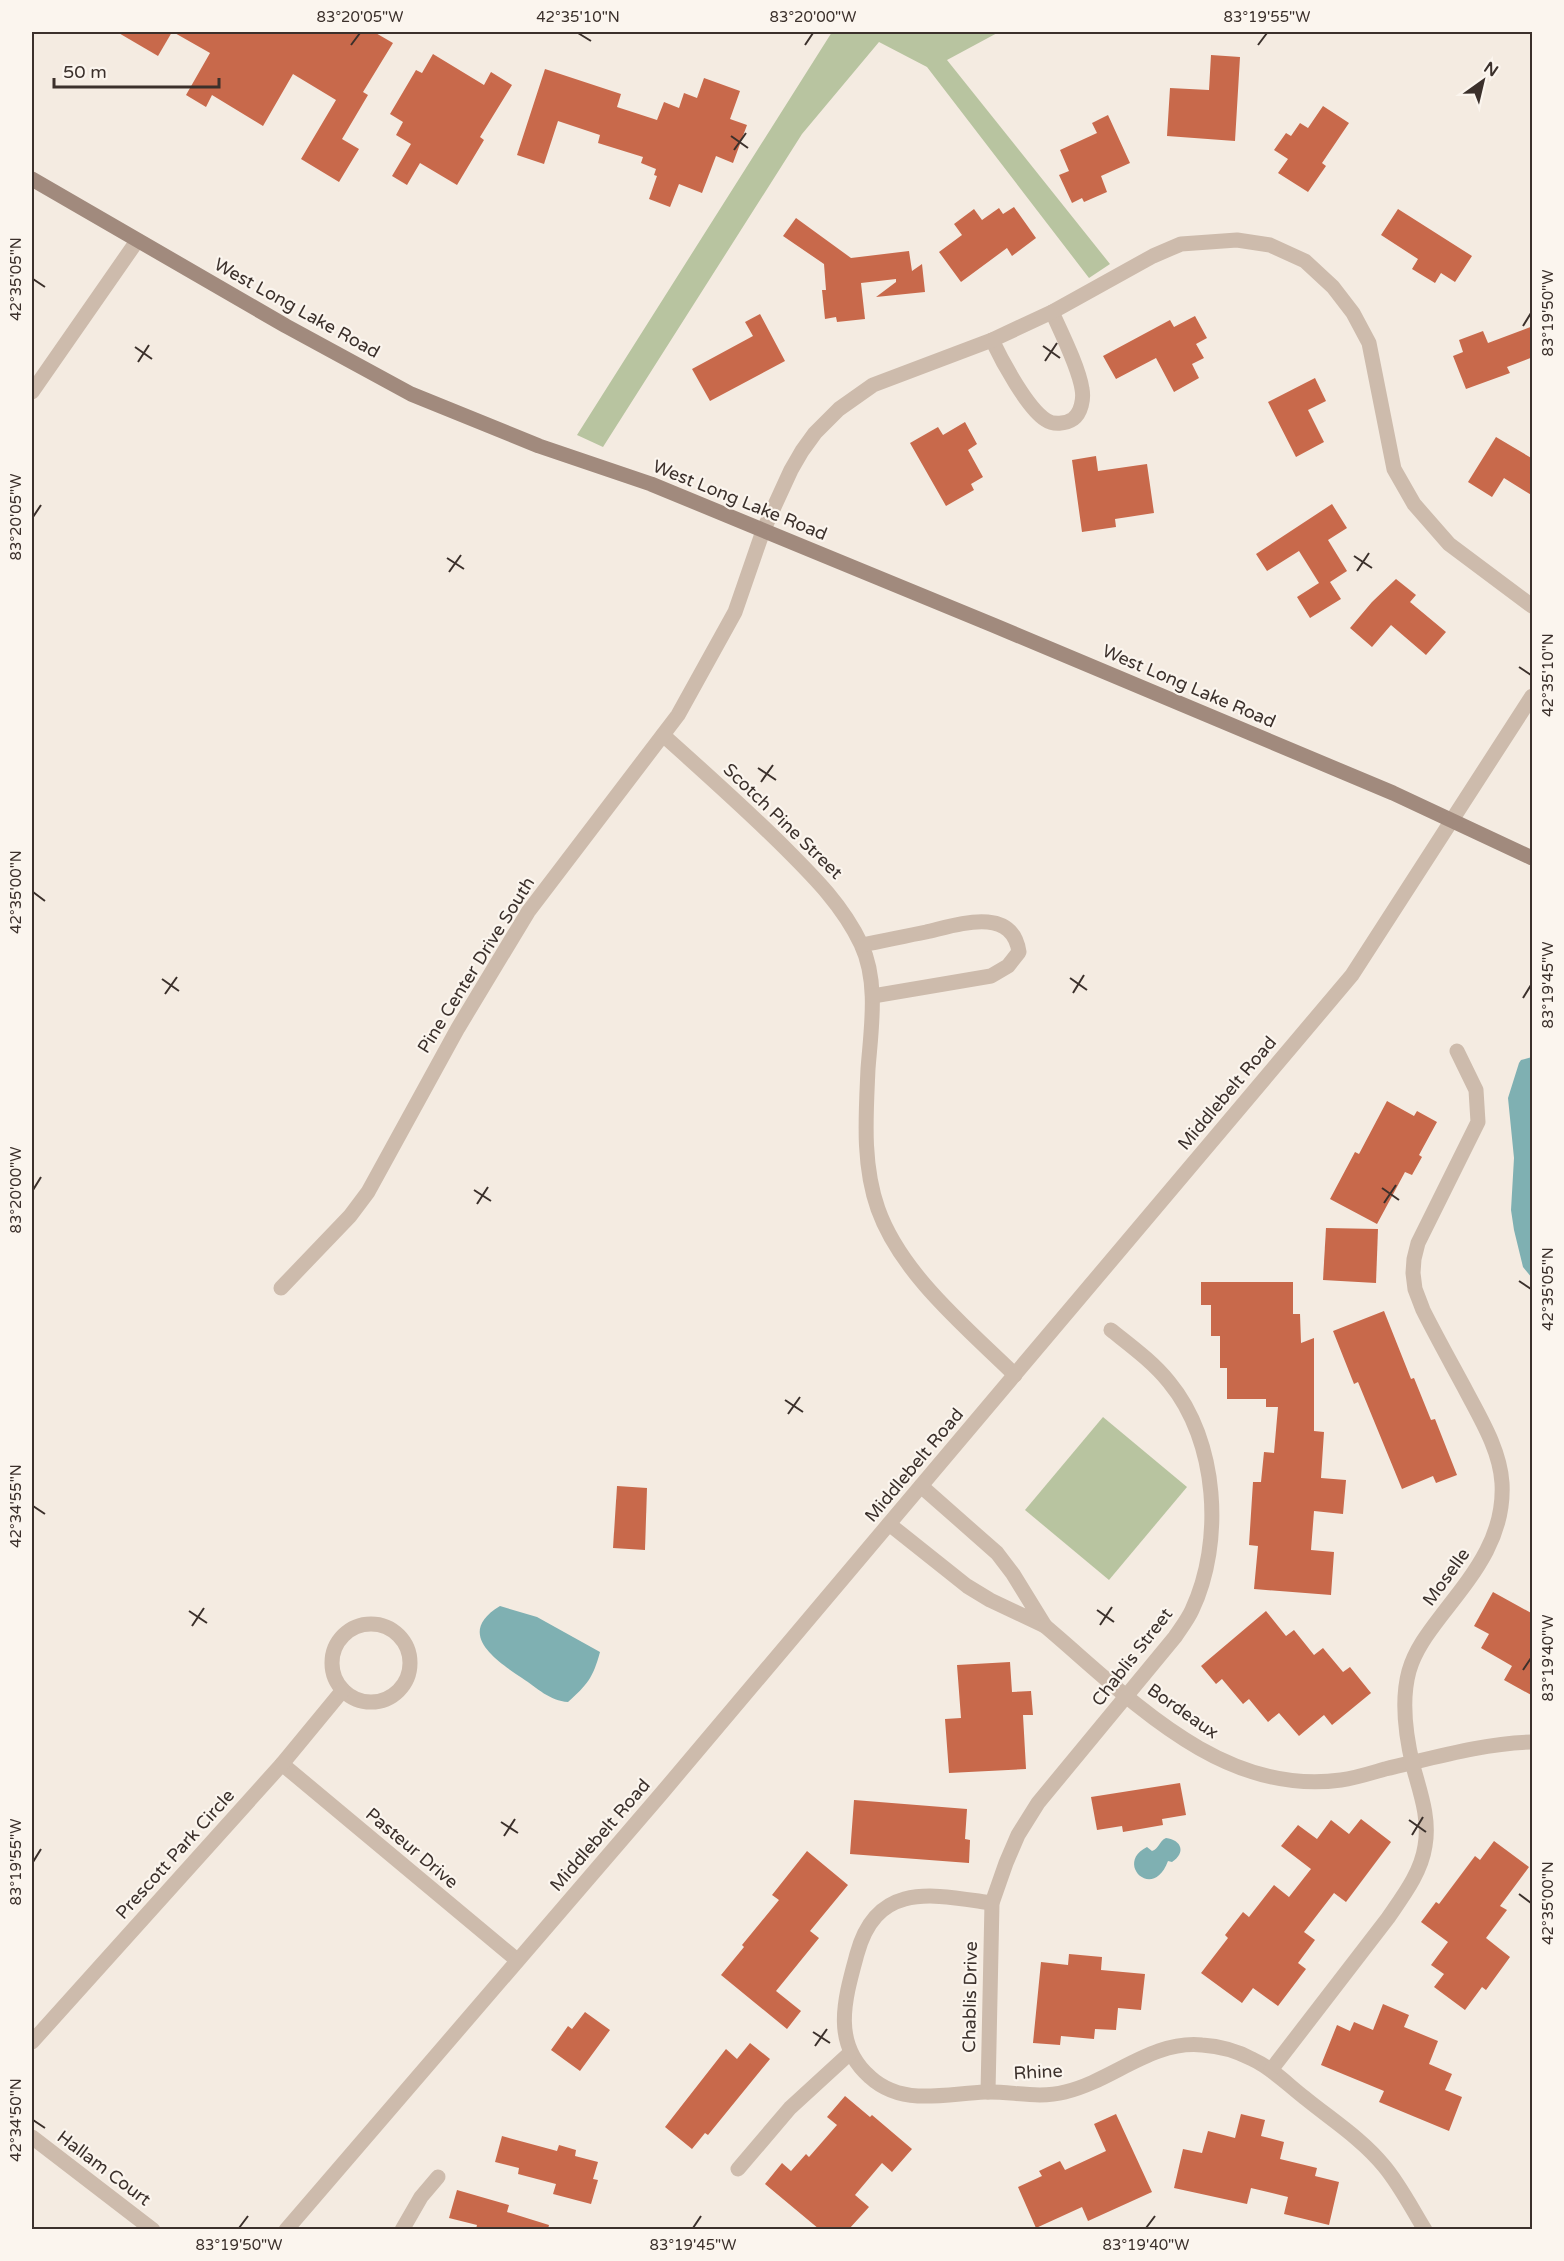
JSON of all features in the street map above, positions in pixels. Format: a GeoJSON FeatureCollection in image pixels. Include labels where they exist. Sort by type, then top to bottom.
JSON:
{"type":"FeatureCollection","features":[{"type":"Feature","properties":{"kind":"main road","name":"West Long Lake Road"},"geometry":{"type":"LineString","coordinates":[[32,179],[137,241],[411,394],[539,446],[651,484],[1036,643],[1393,793],[1533,858]]}},
{"type":"Feature","properties":{"kind":"street","name":"Pine Center Drive South"},"geometry":{"type":"LineString","coordinates":[[281,1288],[350,1216],[368,1192],[458,1028],[528,912],[678,715],[735,612],[763,531],[802,451],[815,433],[839,409],[873,385],[992,340],[1052,312],[1153,256],[1181,244],[1237,240],[1269,245],[1305,261],[1333,287],[1353,312],[1368,343],[1394,469],[1414,504],[1449,544],[1533,606]]}},
{"type":"Feature","properties":{"kind":"street"},"geometry":{"type":"LineString","coordinates":[[32,392],[137,241]]}},
{"type":"Feature","properties":{"kind":"street"},"geometry":{"type":"LineString","coordinates":[[992,340],[1005,366],[1032,405],[1047,421],[1059,424],[1073,419],[1081,407],[1083,390],[1052,312]]}},
{"type":"Feature","properties":{"kind":"street","name":"Middlebelt Road"},"geometry":{"type":"LineString","coordinates":[[286,2229],[669,1785],[1352,975],[1533,696]]}},
{"type":"Feature","properties":{"kind":"street","name":"Scotch Pine Street"},"geometry":{"type":"LineString","coordinates":[[663,735],[751,814],[829,892],[862,945],[870,969],[873,996],[865,1124],[868,1170],[877,1208],[892,1239],[923,1283],[961,1325],[1015,1375]]}},
{"type":"Feature","properties":{"kind":"street"},"geometry":{"type":"LineString","coordinates":[[862,945],[977,920],[997,923],[1011,932],[1017,941],[1019,952],[1008,966],[991,976],[873,996]]}},
{"type":"Feature","properties":{"kind":"street","name":"Moselle"},"geometry":{"type":"LineString","coordinates":[[1271,2070],[1388,1918],[1415,1876],[1425,1846],[1426,1827],[1424,1804],[1412,1763],[1405,1712],[1409,1672],[1425,1637],[1480,1565],[1491,1545],[1501,1502],[1502,1483],[1492,1442],[1423,1310],[1415,1289],[1413,1273],[1414,1259],[1424,1227],[1478,1122],[1476,1090],[1457,1051]]}},
{"type":"Feature","properties":{"kind":"street","name":"Chablis Street"},"geometry":{"type":"LineString","coordinates":[[992,1903],[1018,1835],[1038,1803],[1128,1696],[1175,1637],[1192,1610],[1208,1554],[1212,1492],[1205,1455],[1195,1428],[1170,1383],[1141,1354],[1111,1330]]}},
{"type":"Feature","properties":{"kind":"street","name":"Bordeaux"},"geometry":{"type":"LineString","coordinates":[[921,1486],[997,1553],[1013,1574],[1045,1626]]}},
{"type":"Feature","properties":{"kind":"street","name":"Bordeaux"},"geometry":{"type":"LineString","coordinates":[[889,1524],[967,1586],[990,1600],[1045,1626],[1128,1696],[1200,1750],[1239,1768],[1277,1779],[1311,1782],[1342,1780],[1497,1745],[1533,1742]]}},
{"type":"Feature","properties":{"kind":"street"},"geometry":{"type":"LineString","coordinates":[[374,1625],[392,1630],[402,1639],[408,1650],[409,1668],[403,1686],[394,1695],[370,1702],[358,1700],[343,1690],[333,1672],[332,1658],[336,1646],[344,1635],[354,1628],[374,1625]]}},
{"type":"Feature","properties":{"kind":"street","name":"Prescott Park Circle"},"geometry":{"type":"LineString","coordinates":[[32,2042],[282,1764],[343,1690]]}},
{"type":"Feature","properties":{"kind":"street","name":"Pasteur Drive"},"geometry":{"type":"LineString","coordinates":[[282,1764],[517,1960]]}},
{"type":"Feature","properties":{"kind":"street","name":"Rhine"},"geometry":{"type":"LineString","coordinates":[[992,1903],[935,1895],[916,1895],[901,1899],[887,1907],[871,1923],[858,1948],[846,2002],[844,2033],[850,2053],[873,2080],[887,2088],[918,2096],[988,2092],[1036,2095],[1062,2093],[1089,2085],[1155,2052],[1177,2046],[1202,2045],[1235,2052],[1271,2070],[1367,2147],[1386,2168],[1425,2229]]}},
{"type":"Feature","properties":{"kind":"street","name":"Chablis Drive"},"geometry":{"type":"LineString","coordinates":[[988,2092],[992,1903]]}},
{"type":"Feature","properties":{"kind":"street"},"geometry":{"type":"LineString","coordinates":[[738,2169],[790,2108],[850,2053]]}},
{"type":"Feature","properties":{"kind":"street","name":"Hallam Court"},"geometry":{"type":"LineString","coordinates":[[32,2137],[153,2229]]}},
{"type":"Feature","properties":{"kind":"street"},"geometry":{"type":"LineString","coordinates":[[402,2229],[421,2197],[438,2177]]}},
{"type":"Feature","properties":{"kind":"green space"},"geometry":{"type":"Polygon","coordinates":[[[832,32],[999,32],[947,60],[1110,264],[1089,278],[927,67],[879,42],[802,134],[603,447],[577,435],[832,32]]]}},
{"type":"Feature","properties":{"kind":"green space"},"geometry":{"type":"Polygon","coordinates":[[[1103,1417],[1187,1487],[1109,1580],[1025,1510],[1103,1417]]]}},
{"type":"Feature","properties":{"kind":"water"},"geometry":{"type":"Polygon","coordinates":[[[1532,1057],[1532,1278],[1523,1267],[1511,1210],[1514,1158],[1508,1098],[1519,1063],[1521,1060],[1532,1057]]]}},
{"type":"Feature","properties":{"kind":"water"},"geometry":{"type":"Polygon","coordinates":[[[500,1606],[537,1617],[600,1652],[588,1680],[568,1702],[549,1697],[538,1690],[501,1663],[484,1645],[480,1636],[481,1626],[487,1616],[500,1606]]]}},
{"type":"Feature","properties":{"kind":"water"},"geometry":{"type":"Polygon","coordinates":[[[1166,1838],[1179,1844],[1179,1855],[1172,1862],[1168,1861],[1161,1873],[1154,1878],[1146,1879],[1135,1869],[1134,1862],[1138,1854],[1147,1847],[1152,1851],[1166,1838]]]}},
{"type":"Feature","properties":{"kind":"building"},"geometry":{"type":"Polygon","coordinates":[[[117,32],[172,32],[158,56],[117,32]]]}},
{"type":"Feature","properties":{"kind":"building"},"geometry":{"type":"Polygon","coordinates":[[[173,32],[374,32],[393,43],[363,92],[368,95],[342,139],[359,149],[339,182],[301,159],[336,100],[293,74],[263,126],[212,95],[206,107],[186,95],[210,53],[173,32]]]}},
{"type":"Feature","properties":{"kind":"building"},"geometry":{"type":"Polygon","coordinates":[[[433,54],[484,85],[491,72],[512,85],[480,137],[484,140],[457,185],[420,163],[407,185],[392,176],[411,144],[396,135],[403,122],[390,114],[416,70],[422,73],[433,54]]]}},
{"type":"Feature","properties":{"kind":"building"},"geometry":{"type":"Polygon","coordinates":[[[1211,55],[1240,57],[1235,141],[1167,136],[1170,88],[1209,90],[1211,55]]]}},
{"type":"Feature","properties":{"kind":"building"},"geometry":{"type":"Polygon","coordinates":[[[545,69],[621,94],[617,107],[657,120],[664,102],[679,108],[684,93],[697,98],[704,78],[740,91],[730,119],[747,125],[733,163],[716,156],[702,193],[679,184],[670,207],[649,199],[657,176],[654,175],[656,169],[641,163],[643,157],[598,143],[600,135],[558,121],[544,164],[517,155],[545,69]]]}},
{"type":"Feature","properties":{"kind":"building"},"geometry":{"type":"Polygon","coordinates":[[[1323,106],[1349,123],[1322,163],[1326,166],[1308,192],[1278,173],[1288,159],[1274,150],[1286,133],[1291,136],[1300,123],[1308,128],[1323,106]]]}},
{"type":"Feature","properties":{"kind":"building"},"geometry":{"type":"Polygon","coordinates":[[[1108,115],[1130,163],[1101,176],[1107,192],[1084,202],[1082,198],[1072,203],[1059,175],[1069,171],[1060,150],[1097,133],[1092,123],[1108,115]]]}},
{"type":"Feature","properties":{"kind":"building"},"geometry":{"type":"Polygon","coordinates":[[[1014,207],[1036,238],[1012,256],[1007,248],[961,282],[939,252],[962,235],[954,224],[974,209],[982,220],[999,208],[1003,214],[1014,207]]]}},
{"type":"Feature","properties":{"kind":"building"},"geometry":{"type":"Polygon","coordinates":[[[1398,209],[1472,256],[1455,282],[1441,273],[1435,283],[1412,269],[1418,259],[1381,235],[1398,209]]]}},
{"type":"Feature","properties":{"kind":"building"},"geometry":{"type":"Polygon","coordinates":[[[796,218],[851,258],[909,251],[912,271],[922,264],[925,292],[876,297],[896,282],[896,279],[861,283],[865,319],[837,322],[836,317],[825,319],[822,290],[826,290],[824,264],[783,236],[796,218]]]}},
{"type":"Feature","properties":{"kind":"building"},"geometry":{"type":"Polygon","coordinates":[[[760,314],[785,361],[710,401],[692,369],[753,336],[745,322],[760,314]]]}},
{"type":"Feature","properties":{"kind":"building"},"geometry":{"type":"Polygon","coordinates":[[[1195,316],[1207,338],[1196,344],[1204,358],[1192,364],[1199,378],[1174,392],[1156,358],[1116,379],[1103,356],[1170,320],[1174,327],[1195,316]]]}},
{"type":"Feature","properties":{"kind":"building"},"geometry":{"type":"Polygon","coordinates":[[[1533,326],[1533,357],[1507,367],[1510,373],[1466,389],[1453,356],[1463,352],[1459,340],[1483,331],[1488,343],[1533,326]]]}},
{"type":"Feature","properties":{"kind":"building"},"geometry":{"type":"Polygon","coordinates":[[[1315,378],[1326,401],[1308,410],[1324,442],[1296,457],[1268,402],[1315,378]]]}},
{"type":"Feature","properties":{"kind":"building"},"geometry":{"type":"Polygon","coordinates":[[[965,422],[977,444],[968,450],[983,477],[971,484],[974,490],[946,506],[910,443],[938,427],[943,435],[965,422]]]}},
{"type":"Feature","properties":{"kind":"building"},"geometry":{"type":"Polygon","coordinates":[[[1496,437],[1533,459],[1533,496],[1504,478],[1492,497],[1468,482],[1496,437]]]}},
{"type":"Feature","properties":{"kind":"building"},"geometry":{"type":"Polygon","coordinates":[[[1096,456],[1098,471],[1147,464],[1154,513],[1115,519],[1116,527],[1082,532],[1072,460],[1096,456]]]}},
{"type":"Feature","properties":{"kind":"building"},"geometry":{"type":"Polygon","coordinates":[[[1332,504],[1347,528],[1328,540],[1347,571],[1330,582],[1341,599],[1310,618],[1297,597],[1319,583],[1299,551],[1267,571],[1256,554],[1332,504]]]}},
{"type":"Feature","properties":{"kind":"building"},"geometry":{"type":"Polygon","coordinates":[[[1396,579],[1416,595],[1410,602],[1446,632],[1426,655],[1391,625],[1372,647],[1350,628],[1396,579]]]}},
{"type":"Feature","properties":{"kind":"building"},"geometry":{"type":"Polygon","coordinates":[[[1387,1101],[1414,1116],[1417,1111],[1437,1122],[1419,1155],[1422,1157],[1412,1175],[1405,1172],[1377,1224],[1330,1199],[1355,1152],[1359,1154],[1387,1101]]]}},
{"type":"Feature","properties":{"kind":"building"},"geometry":{"type":"Polygon","coordinates":[[[1326,1228],[1378,1229],[1376,1283],[1323,1280],[1326,1228]]]}},
{"type":"Feature","properties":{"kind":"building"},"geometry":{"type":"Polygon","coordinates":[[[1201,1282],[1293,1282],[1293,1314],[1300,1314],[1301,1343],[1314,1338],[1314,1431],[1324,1432],[1321,1478],[1346,1480],[1343,1514],[1314,1511],[1311,1550],[1334,1552],[1331,1595],[1254,1589],[1258,1546],[1249,1545],[1253,1482],[1261,1482],[1264,1452],[1274,1453],[1278,1407],[1266,1407],[1266,1399],[1227,1399],[1227,1368],[1220,1368],[1220,1336],[1211,1336],[1211,1305],[1201,1305],[1201,1282]]]}},
{"type":"Feature","properties":{"kind":"building"},"geometry":{"type":"Polygon","coordinates":[[[1384,1311],[1411,1379],[1414,1378],[1431,1420],[1435,1419],[1457,1475],[1436,1483],[1433,1476],[1402,1489],[1358,1382],[1354,1384],[1333,1331],[1384,1311]]]}},
{"type":"Feature","properties":{"kind":"building"},"geometry":{"type":"Polygon","coordinates":[[[617,1486],[647,1488],[645,1550],[613,1548],[617,1486]]]}},
{"type":"Feature","properties":{"kind":"building"},"geometry":{"type":"Polygon","coordinates":[[[1493,1592],[1533,1614],[1533,1696],[1504,1680],[1512,1666],[1481,1648],[1489,1634],[1474,1626],[1493,1592]]]}},
{"type":"Feature","properties":{"kind":"building"},"geometry":{"type":"Polygon","coordinates":[[[1266,1611],[1286,1636],[1294,1630],[1314,1655],[1323,1648],[1343,1672],[1350,1667],[1371,1693],[1332,1725],[1324,1715],[1299,1736],[1279,1713],[1268,1722],[1249,1699],[1243,1704],[1222,1679],[1216,1684],[1201,1666],[1266,1611]]]}},
{"type":"Feature","properties":{"kind":"building"},"geometry":{"type":"Polygon","coordinates":[[[1010,1662],[1012,1692],[1031,1691],[1033,1715],[1023,1715],[1026,1769],[949,1773],[945,1719],[961,1718],[957,1665],[1010,1662]]]}},
{"type":"Feature","properties":{"kind":"building"},"geometry":{"type":"Polygon","coordinates":[[[1180,1783],[1186,1815],[1162,1819],[1163,1825],[1123,1832],[1122,1826],[1097,1830],[1091,1797],[1180,1783]]]}},
{"type":"Feature","properties":{"kind":"building"},"geometry":{"type":"Polygon","coordinates":[[[854,1800],[967,1809],[965,1839],[970,1840],[969,1863],[850,1854],[854,1800]]]}},
{"type":"Feature","properties":{"kind":"building"},"geometry":{"type":"Polygon","coordinates":[[[1361,1819],[1391,1842],[1346,1902],[1334,1893],[1304,1932],[1315,1940],[1298,1963],[1306,1969],[1278,2006],[1253,1988],[1242,2003],[1201,1973],[1228,1938],[1225,1935],[1243,1912],[1249,1917],[1274,1885],[1289,1897],[1311,1869],[1281,1846],[1298,1825],[1317,1839],[1331,1820],[1349,1834],[1361,1819]]]}},
{"type":"Feature","properties":{"kind":"building"},"geometry":{"type":"Polygon","coordinates":[[[1494,1841],[1529,1867],[1500,1906],[1507,1910],[1486,1938],[1510,1957],[1486,1990],[1482,1987],[1465,2010],[1434,1987],[1444,1974],[1431,1965],[1448,1942],[1421,1922],[1436,1902],[1439,1904],[1475,1856],[1480,1860],[1494,1841]]]}},
{"type":"Feature","properties":{"kind":"building"},"geometry":{"type":"Polygon","coordinates":[[[807,1851],[848,1885],[810,1931],[819,1938],[776,1991],[801,2011],[787,2029],[721,1975],[779,1900],[772,1895],[807,1851]]]}},
{"type":"Feature","properties":{"kind":"building"},"geometry":{"type":"Polygon","coordinates":[[[1069,1954],[1102,1957],[1101,1970],[1145,1974],[1141,2010],[1118,2008],[1116,2030],[1095,2029],[1094,2039],[1061,2036],[1060,2045],[1033,2043],[1041,1962],[1068,1965],[1069,1954]]]}},
{"type":"Feature","properties":{"kind":"building"},"geometry":{"type":"Polygon","coordinates":[[[1383,2004],[1409,2015],[1404,2027],[1438,2041],[1429,2064],[1452,2074],[1445,2090],[1462,2097],[1449,2131],[1379,2102],[1384,2091],[1321,2065],[1337,2025],[1350,2031],[1354,2022],[1373,2030],[1383,2004]]]}},
{"type":"Feature","properties":{"kind":"building"},"geometry":{"type":"Polygon","coordinates":[[[585,2012],[610,2030],[580,2071],[551,2050],[568,2026],[572,2029],[585,2012]]]}},
{"type":"Feature","properties":{"kind":"building"},"geometry":{"type":"Polygon","coordinates":[[[750,2043],[770,2059],[708,2135],[705,2133],[692,2149],[665,2127],[726,2049],[737,2059],[750,2043]]]}},
{"type":"Feature","properties":{"kind":"building"},"geometry":{"type":"Polygon","coordinates":[[[845,2096],[870,2117],[872,2115],[912,2149],[892,2172],[882,2163],[855,2195],[869,2207],[849,2229],[819,2229],[765,2184],[782,2163],[791,2171],[806,2154],[809,2157],[837,2125],[827,2117],[845,2096]]]}},
{"type":"Feature","properties":{"kind":"building"},"geometry":{"type":"Polygon","coordinates":[[[1116,2114],[1152,2192],[1088,2221],[1082,2207],[1036,2228],[1018,2187],[1042,2176],[1039,2171],[1060,2161],[1065,2170],[1106,2151],[1094,2124],[1116,2114]]]}},
{"type":"Feature","properties":{"kind":"building"},"geometry":{"type":"Polygon","coordinates":[[[1241,2114],[1265,2120],[1261,2136],[1284,2142],[1280,2159],[1317,2168],[1315,2176],[1339,2182],[1329,2225],[1284,2214],[1288,2197],[1251,2188],[1247,2204],[1174,2188],[1183,2149],[1202,2153],[1208,2131],[1235,2138],[1241,2114]]]}},
{"type":"Feature","properties":{"kind":"building"},"geometry":{"type":"Polygon","coordinates":[[[502,2136],[557,2151],[559,2145],[576,2150],[575,2156],[598,2162],[593,2179],[598,2180],[591,2204],[553,2194],[556,2184],[518,2174],[519,2168],[495,2162],[502,2136]]]}},
{"type":"Feature","properties":{"kind":"building"},"geometry":{"type":"Polygon","coordinates":[[[457,2190],[509,2205],[507,2212],[549,2225],[548,2229],[476,2229],[477,2225],[449,2218],[457,2190]]]}}]}
